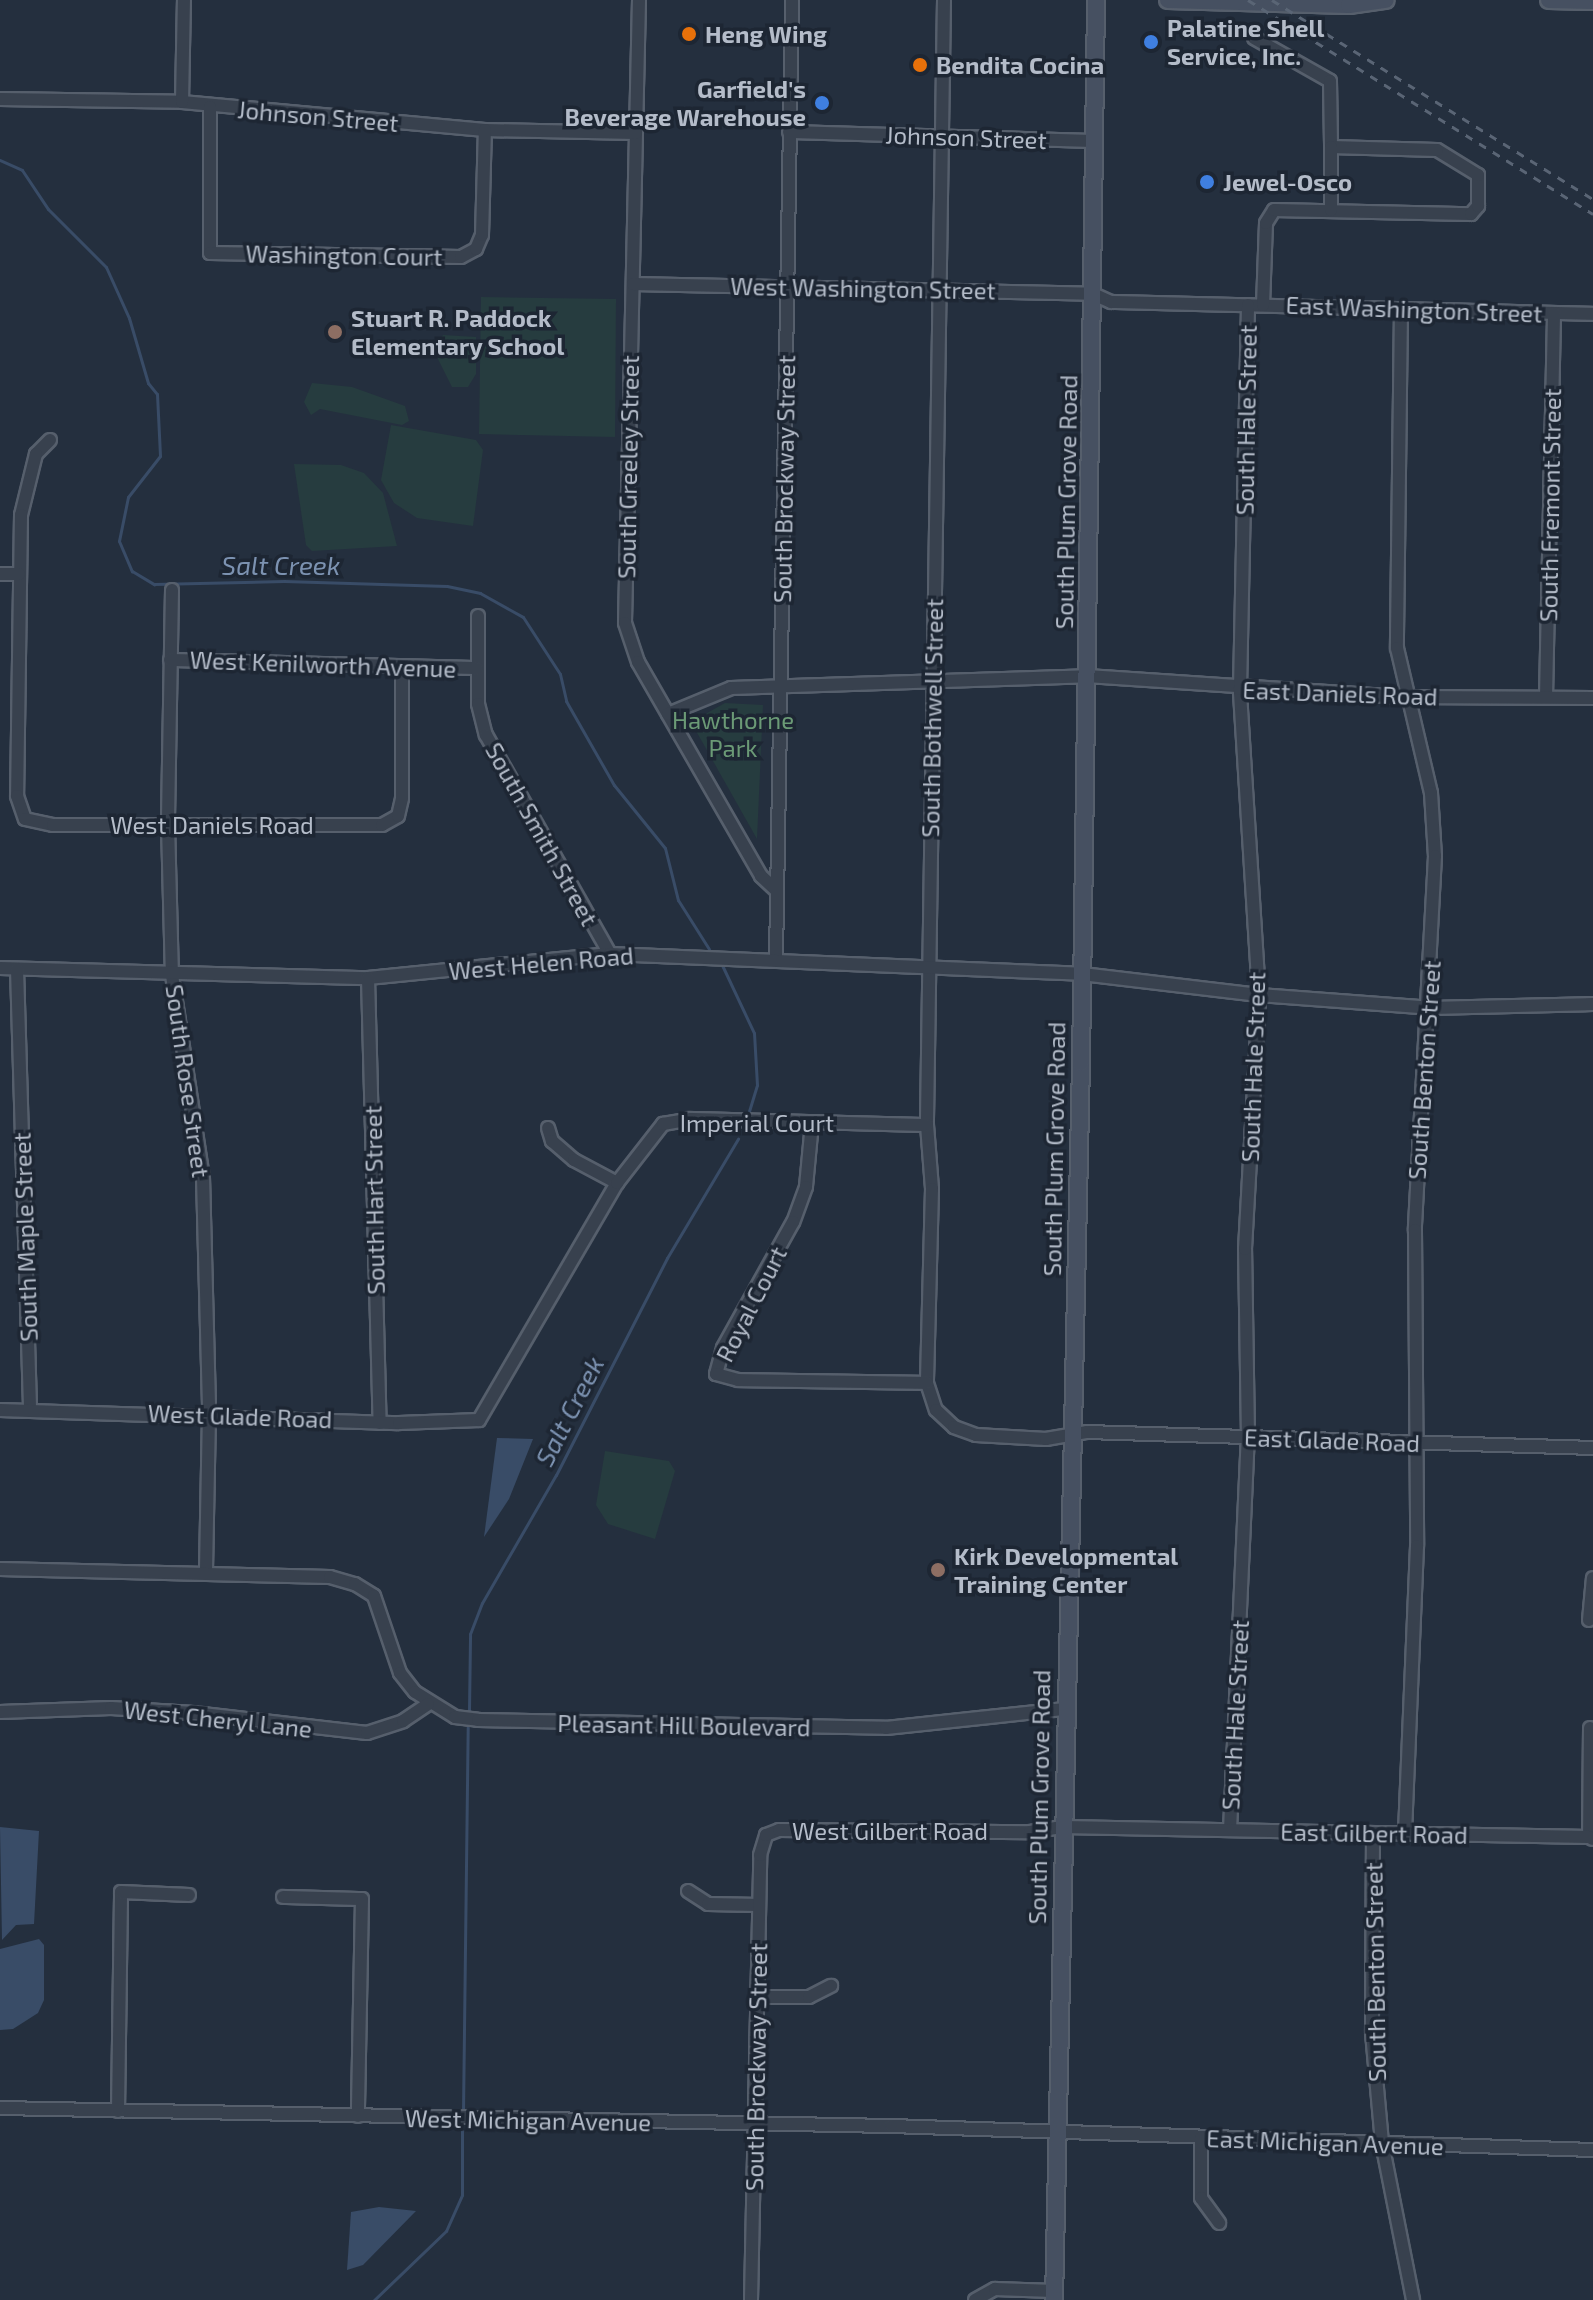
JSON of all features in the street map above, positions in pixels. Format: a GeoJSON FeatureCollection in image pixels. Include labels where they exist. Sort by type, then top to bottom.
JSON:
{"type":"FeatureCollection","features":[{"type":"Feature","properties":{"kind":"main road","name":"South Plum Grove Road"},"geometry":{"type":"LineString","coordinates":[[1054,2295],[1082,974],[1096,0]]}},
{"type":"Feature","properties":{"kind":"main road"},"geometry":{"type":"LineString","coordinates":[[1168,0],[1349,5],[1386,0]]}},
{"type":"Feature","properties":{"kind":"main road"},"geometry":{"type":"LineString","coordinates":[[1549,0],[1593,1]]}},
{"type":"Feature","properties":{"kind":"street"},"geometry":{"type":"LineString","coordinates":[[182,102],[184,0]]}},
{"type":"Feature","properties":{"kind":"street","name":"South Greeley Street"},"geometry":{"type":"LineString","coordinates":[[639,0],[625,623],[629,644],[668,714],[761,876],[777,891]]}},
{"type":"Feature","properties":{"kind":"street","name":"South Brockway Street"},"geometry":{"type":"LineString","coordinates":[[776,959],[792,0]]}},
{"type":"Feature","properties":{"kind":"street","name":"South Bothwell Street"},"geometry":{"type":"LineString","coordinates":[[944,0],[927,1125],[932,1189],[927,1383],[936,1410],[954,1427],[976,1435],[1032,1438],[1071,1432]]}},
{"type":"Feature","properties":{"kind":"street"},"geometry":{"type":"LineString","coordinates":[[1254,38],[1330,81],[1331,210]]}},
{"type":"Feature","properties":{"kind":"street","name":"Johnson Street"},"geometry":{"type":"LineString","coordinates":[[0,99],[182,102],[210,107],[485,130],[636,133]]}},
{"type":"Feature","properties":{"kind":"street","name":"Washington Court"},"geometry":{"type":"LineString","coordinates":[[210,107],[210,253],[461,257],[476,249],[482,235],[485,130]]}},
{"type":"Feature","properties":{"kind":"street","name":"Johnson Street"},"geometry":{"type":"LineString","coordinates":[[789,132],[1095,141]]}},
{"type":"Feature","properties":{"kind":"street"},"geometry":{"type":"LineString","coordinates":[[1263,305],[1268,215],[1281,209],[1471,214],[1477,210],[1477,171],[1444,152],[1331,147]]}},
{"type":"Feature","properties":{"kind":"street","name":"West Washington Street"},"geometry":{"type":"LineString","coordinates":[[633,284],[1093,294]]}},
{"type":"Feature","properties":{"kind":"street","name":"East Washington Street"},"geometry":{"type":"LineString","coordinates":[[1093,294],[1111,302],[1593,314]]}},
{"type":"Feature","properties":{"kind":"street","name":"South Hale Street"},"geometry":{"type":"LineString","coordinates":[[1230,1830],[1248,1437],[1245,1249],[1259,995],[1240,689],[1248,305]]}},
{"type":"Feature","properties":{"kind":"street","name":"South Benton Street"},"geometry":{"type":"LineString","coordinates":[[1401,309],[1395,607],[1406,697],[1433,819],[1430,1008],[1415,1230],[1418,1443],[1405,1834]]}},
{"type":"Feature","properties":{"kind":"street","name":"South Fremont Street"},"geometry":{"type":"LineString","coordinates":[[1546,697],[1554,313]]}},
{"type":"Feature","properties":{"kind":"street"},"geometry":{"type":"LineString","coordinates":[[0,574],[19,574],[21,515],[36,454],[50,440]]}},
{"type":"Feature","properties":{"kind":"street","name":"West Daniels Road"},"geometry":{"type":"LineString","coordinates":[[19,574],[17,796],[25,819],[53,825],[382,825],[398,816],[402,798],[402,667]]}},
{"type":"Feature","properties":{"kind":"street","name":"South Rose Street"},"geometry":{"type":"LineString","coordinates":[[172,590],[168,825],[172,975],[203,1177],[209,1414],[206,1572]]}},
{"type":"Feature","properties":{"kind":"street","name":"South Smith Street"},"geometry":{"type":"LineString","coordinates":[[478,616],[478,704],[486,735],[610,954]]}},
{"type":"Feature","properties":{"kind":"street","name":"West Kenilworth Avenue"},"geometry":{"type":"LineString","coordinates":[[170,660],[477,668]]}},
{"type":"Feature","properties":{"kind":"street"},"geometry":{"type":"LineString","coordinates":[[668,714],[717,690],[1087,676]]}},
{"type":"Feature","properties":{"kind":"street","name":"East Daniels Road"},"geometry":{"type":"LineString","coordinates":[[1087,676],[1240,689],[1406,697],[1593,698]]}},
{"type":"Feature","properties":{"kind":"street","name":"West Helen Road"},"geometry":{"type":"LineString","coordinates":[[0,968],[368,978],[610,954],[1082,974],[1259,995],[1430,1008],[1593,1004]]}},
{"type":"Feature","properties":{"kind":"street","name":"South Maple Street"},"geometry":{"type":"LineString","coordinates":[[17,969],[30,1410]]}},
{"type":"Feature","properties":{"kind":"street","name":"South Hart Street"},"geometry":{"type":"LineString","coordinates":[[368,978],[380,1423]]}},
{"type":"Feature","properties":{"kind":"street","name":"Imperial Court"},"geometry":{"type":"LineString","coordinates":[[479,1420],[617,1183],[663,1124],[690,1119],[927,1125]]}},
{"type":"Feature","properties":{"kind":"street","name":"Royal Court"},"geometry":{"type":"LineString","coordinates":[[812,1123],[806,1187],[793,1222],[723,1348],[716,1374],[738,1380],[927,1383]]}},
{"type":"Feature","properties":{"kind":"street"},"geometry":{"type":"LineString","coordinates":[[548,1128],[552,1141],[574,1160],[617,1183]]}},
{"type":"Feature","properties":{"kind":"street","name":"West Glade Road"},"geometry":{"type":"LineString","coordinates":[[0,1410],[209,1414],[380,1423],[479,1420]]}},
{"type":"Feature","properties":{"kind":"street","name":"East Glade Road"},"geometry":{"type":"LineString","coordinates":[[1071,1432],[1593,1448]]}},
{"type":"Feature","properties":{"kind":"street"},"geometry":{"type":"LineString","coordinates":[[0,1569],[330,1577],[374,1596],[400,1673],[428,1704]]}},
{"type":"Feature","properties":{"kind":"street"},"geometry":{"type":"LineString","coordinates":[[1589,1620],[1593,1578]]}},
{"type":"Feature","properties":{"kind":"street"},"geometry":{"type":"LineString","coordinates":[[374,1596],[385,1587]]}},
{"type":"Feature","properties":{"kind":"street","name":"Pleasant Hill Boulevard"},"geometry":{"type":"LineString","coordinates":[[428,1704],[478,1720],[827,1728],[911,1727],[1065,1709]]}},
{"type":"Feature","properties":{"kind":"street","name":"West Cheryl Lane"},"geometry":{"type":"LineString","coordinates":[[0,1712],[111,1708],[194,1713],[367,1733],[403,1721],[428,1704]]}},
{"type":"Feature","properties":{"kind":"street"},"geometry":{"type":"LineString","coordinates":[[1590,1728],[1591,1838]]}},
{"type":"Feature","properties":{"kind":"street","name":"East Gilbert Road"},"geometry":{"type":"LineString","coordinates":[[1063,1827],[1591,1838]]}},
{"type":"Feature","properties":{"kind":"street","name":"West Gilbert Road"},"geometry":{"type":"LineString","coordinates":[[766,1835],[779,1830],[1030,1832],[1063,1827]]}},
{"type":"Feature","properties":{"kind":"street","name":"South Benton Street"},"geometry":{"type":"LineString","coordinates":[[1373,1833],[1372,2033],[1382,2143],[1413,2300]]}},
{"type":"Feature","properties":{"kind":"street","name":"South Brockway Street"},"geometry":{"type":"LineString","coordinates":[[751,2300],[759,1905],[766,1835]]}},
{"type":"Feature","properties":{"kind":"street"},"geometry":{"type":"LineString","coordinates":[[688,1891],[708,1904],[759,1905]]}},
{"type":"Feature","properties":{"kind":"street"},"geometry":{"type":"LineString","coordinates":[[118,2111],[121,1892],[189,1895]]}},
{"type":"Feature","properties":{"kind":"street"},"geometry":{"type":"LineString","coordinates":[[283,1897],[362,1899],[358,2116]]}},
{"type":"Feature","properties":{"kind":"street"},"geometry":{"type":"LineString","coordinates":[[757,1997],[809,1997],[831,1986]]}},
{"type":"Feature","properties":{"kind":"street","name":"West Michigan Avenue"},"geometry":{"type":"LineString","coordinates":[[0,2108],[754,2123],[1057,2135]]}},
{"type":"Feature","properties":{"kind":"street","name":"East Michigan Avenue"},"geometry":{"type":"LineString","coordinates":[[1057,2135],[1593,2150]]}},
{"type":"Feature","properties":{"kind":"street"},"geometry":{"type":"LineString","coordinates":[[1201,2138],[1201,2198],[1219,2223]]}},
{"type":"Feature","properties":{"kind":"street"},"geometry":{"type":"LineString","coordinates":[[975,2300],[995,2289],[1054,2295]]}},
{"type":"Feature","properties":{"kind":"green space"},"geometry":{"type":"Polygon","coordinates":[[[481,297],[616,299],[615,437],[479,434],[481,297]]]}},
{"type":"Feature","properties":{"kind":"green space"},"geometry":{"type":"Polygon","coordinates":[[[443,335],[476,337],[476,374],[468,387],[452,387],[433,349],[443,335]]]}},
{"type":"Feature","properties":{"kind":"green space"},"geometry":{"type":"Polygon","coordinates":[[[312,383],[352,387],[405,406],[409,421],[402,425],[320,409],[311,415],[304,402],[312,383]]]}},
{"type":"Feature","properties":{"kind":"green space"},"geometry":{"type":"Polygon","coordinates":[[[391,425],[476,440],[483,450],[473,526],[417,518],[394,503],[381,480],[391,425]]]}},
{"type":"Feature","properties":{"kind":"green space"},"geometry":{"type":"Polygon","coordinates":[[[294,464],[341,465],[364,473],[383,493],[397,546],[312,551],[306,545],[294,464]]]}},
{"type":"Feature","properties":{"kind":"green space","name":"Hawthorne Park"},"geometry":{"type":"Polygon","coordinates":[[[725,703],[763,705],[757,839],[691,722],[725,703]]]}},
{"type":"Feature","properties":{"kind":"green space"},"geometry":{"type":"Polygon","coordinates":[[[605,1451],[669,1461],[675,1471],[655,1539],[608,1524],[596,1505],[605,1451]]]}},
{"type":"Feature","properties":{"kind":"water"},"geometry":{"type":"Polygon","coordinates":[[[497,1438],[533,1439],[509,1499],[484,1537],[497,1438]]]}},
{"type":"Feature","properties":{"kind":"water"},"geometry":{"type":"Polygon","coordinates":[[[0,1827],[39,1831],[34,1924],[16,1925],[2,1940],[0,1827]]]}},
{"type":"Feature","properties":{"kind":"water"},"geometry":{"type":"Polygon","coordinates":[[[39,1939],[44,1945],[44,2000],[38,2013],[13,2029],[0,2030],[0,1949],[39,1939]]]}},
{"type":"Feature","properties":{"kind":"water"},"geometry":{"type":"Polygon","coordinates":[[[379,2207],[416,2211],[363,2265],[347,2270],[351,2212],[379,2207]]]}},
{"type":"Feature","properties":{"kind":"waterway","name":"Salt Creek"},"geometry":{"type":"LineString","coordinates":[[0,160],[22,170],[48,209],[106,267],[129,318],[148,383],[157,394],[160,456],[128,497],[119,541],[132,571],[154,584],[284,581],[447,586],[480,593],[523,617],[560,674],[566,701],[614,785],[665,848],[678,900],[709,949]]}},
{"type":"Feature","properties":{"kind":"waterway","name":"Salt Creek"},"geometry":{"type":"LineString","coordinates":[[722,965],[754,1033],[757,1085],[748,1114]]}},
{"type":"Feature","properties":{"kind":"waterway","name":"Salt Creek"},"geometry":{"type":"LineString","coordinates":[[469,1710],[470,1634],[482,1603],[556,1475],[667,1258],[738,1139]]}},
{"type":"Feature","properties":{"kind":"waterway","name":"Salt Creek"},"geometry":{"type":"LineString","coordinates":[[463,2112],[468,1727]]}},
{"type":"Feature","properties":{"kind":"waterway","name":"Salt Creek"},"geometry":{"type":"LineString","coordinates":[[374,2300],[446,2231],[462,2195],[462,2128]]}},
{"type":"Feature","properties":{"kind":"railway"},"geometry":{"type":"LineString","coordinates":[[1248,0],[1593,214]]}},
{"type":"Feature","properties":{"kind":"railway"},"geometry":{"type":"LineString","coordinates":[[1272,0],[1593,199]]}},
{"type":"Feature","properties":{"kind":"place","name":"Heng Wing"},"geometry":{"type":"Point","coordinates":[689,34]}},
{"type":"Feature","properties":{"kind":"place","name":"Palatine Shell Service, Inc."},"geometry":{"type":"Point","coordinates":[1151,42]}},
{"type":"Feature","properties":{"kind":"place","name":"Bendita Cocina"},"geometry":{"type":"Point","coordinates":[920,65]}},
{"type":"Feature","properties":{"kind":"place","name":"Garfield's Beverage Warehouse"},"geometry":{"type":"Point","coordinates":[822,103]}},
{"type":"Feature","properties":{"kind":"place","name":"Jewel-Osco"},"geometry":{"type":"Point","coordinates":[1207,182]}},
{"type":"Feature","properties":{"kind":"place","name":"Stuart R. Paddock Elementary School"},"geometry":{"type":"Point","coordinates":[335,332]}},
{"type":"Feature","properties":{"kind":"place","name":"Kirk Developmental Training Center"},"geometry":{"type":"Point","coordinates":[938,1570]}}]}
